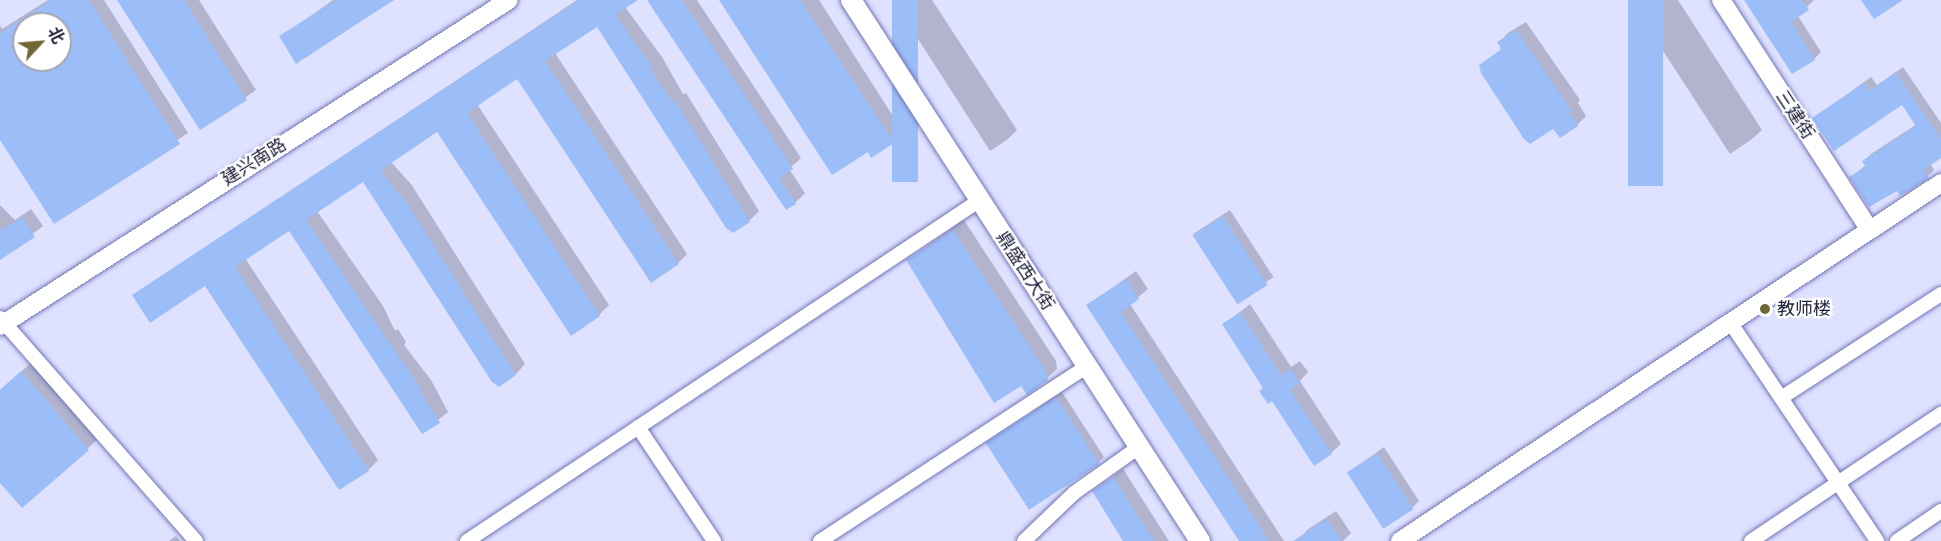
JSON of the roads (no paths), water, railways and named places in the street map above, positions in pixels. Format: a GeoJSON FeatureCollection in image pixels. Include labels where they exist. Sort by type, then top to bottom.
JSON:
{"type":"FeatureCollection","features":[{"type":"Feature","properties":{"kind":"main road","name":"鼎盛西大街"},"geometry":{"type":"LineString","coordinates":[[851,0],[1200,541]]}},
{"type":"Feature","properties":{"kind":"street","name":"建兴南路"},"geometry":{"type":"LineString","coordinates":[[2,322],[509,0]]}},
{"type":"Feature","properties":{"kind":"street","name":"三建街"},"geometry":{"type":"LineString","coordinates":[[1720,0],[1870,230]]}},
{"type":"Feature","properties":{"kind":"street"},"geometry":{"type":"LineString","coordinates":[[1400,541],[1941,183]]}},
{"type":"Feature","properties":{"kind":"street"},"geometry":{"type":"LineString","coordinates":[[467,541],[980,201]]}},
{"type":"Feature","properties":{"kind":"street"},"geometry":{"type":"LineString","coordinates":[[1781,398],[1941,294]]}},
{"type":"Feature","properties":{"kind":"street"},"geometry":{"type":"LineString","coordinates":[[2,322],[196,541]]}},
{"type":"Feature","properties":{"kind":"street"},"geometry":{"type":"LineString","coordinates":[[1730,322],[1877,541]]}},
{"type":"Feature","properties":{"kind":"street"},"geometry":{"type":"LineString","coordinates":[[820,541],[1087,366]]}},
{"type":"Feature","properties":{"kind":"street"},"geometry":{"type":"LineString","coordinates":[[1751,541],[1941,414]]}},
{"type":"Feature","properties":{"kind":"street"},"geometry":{"type":"LineString","coordinates":[[638,428],[714,541]]}},
{"type":"Feature","properties":{"kind":"street"},"geometry":{"type":"LineString","coordinates":[[1024,541],[1074,493],[1139,447]]}},
{"type":"Feature","properties":{"kind":"street"},"geometry":{"type":"LineString","coordinates":[[1897,541],[1941,511]]}},
{"type":"Feature","properties":{"kind":"place","name":"教师楼"},"geometry":{"type":"Point","coordinates":[1765,309]}}]}
